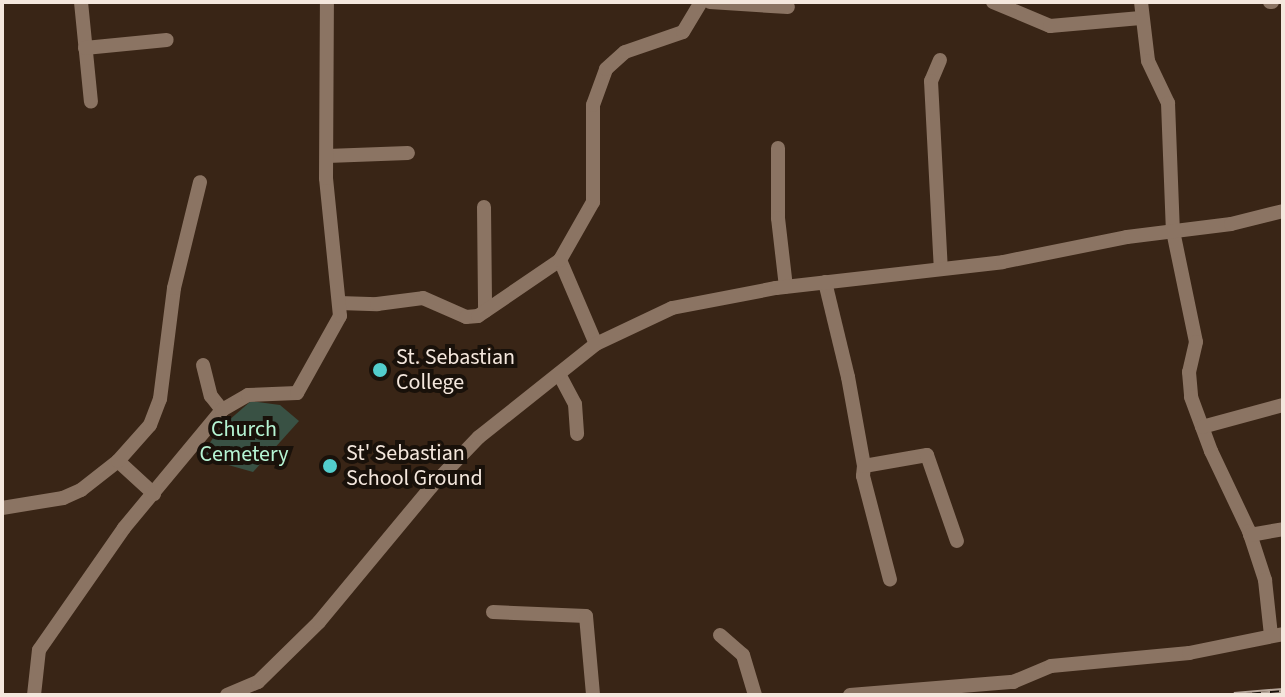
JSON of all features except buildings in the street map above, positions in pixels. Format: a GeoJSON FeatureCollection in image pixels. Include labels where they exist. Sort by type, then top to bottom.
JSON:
{"type":"FeatureCollection","features":[{"type":"Feature","properties":{"kind":"street"},"geometry":{"type":"LineString","coordinates":[[81,2],[91,102]]}},
{"type":"Feature","properties":{"kind":"street"},"geometry":{"type":"LineString","coordinates":[[34,695],[39,650],[124,528],[222,410],[248,395],[297,393],[340,316],[327,156],[327,2]]}},
{"type":"Feature","properties":{"kind":"street"},"geometry":{"type":"LineString","coordinates":[[339,303],[377,304],[423,298],[466,317],[478,316],[560,260],[593,202],[593,105],[606,69],[625,52],[683,32],[701,2]]}},
{"type":"Feature","properties":{"kind":"street"},"geometry":{"type":"LineString","coordinates":[[710,2],[788,7]]}},
{"type":"Feature","properties":{"kind":"street"},"geometry":{"type":"LineString","coordinates":[[993,2],[1050,26],[1141,18]]}},
{"type":"Feature","properties":{"kind":"street"},"geometry":{"type":"LineString","coordinates":[[850,695],[1013,682],[1051,666],[1189,653],[1277,634],[1265,580],[1250,535],[1191,397],[1189,372],[1196,342],[1173,231],[1168,103],[1148,61],[1141,2]]}},
{"type":"Feature","properties":{"kind":"street"},"geometry":{"type":"LineString","coordinates":[[85,48],[167,40]]}},
{"type":"Feature","properties":{"kind":"street"},"geometry":{"type":"LineString","coordinates":[[940,60],[931,81],[941,269]]}},
{"type":"Feature","properties":{"kind":"street"},"geometry":{"type":"LineString","coordinates":[[778,148],[778,218],[786,287]]}},
{"type":"Feature","properties":{"kind":"street"},"geometry":{"type":"LineString","coordinates":[[327,156],[408,153]]}},
{"type":"Feature","properties":{"kind":"street"},"geometry":{"type":"LineString","coordinates":[[2,508],[63,498],[81,490],[118,461],[150,425],[160,399],[174,288],[200,182]]}},
{"type":"Feature","properties":{"kind":"street"},"geometry":{"type":"LineString","coordinates":[[484,207],[485,311]]}},
{"type":"Feature","properties":{"kind":"street"},"geometry":{"type":"LineString","coordinates":[[227,695],[258,682],[319,622],[431,487],[479,437],[596,344],[672,308],[786,287],[1003,262],[1173,231],[1231,224],[1283,211]]}},
{"type":"Feature","properties":{"kind":"street"},"geometry":{"type":"LineString","coordinates":[[560,260],[596,344]]}},
{"type":"Feature","properties":{"kind":"street"},"geometry":{"type":"LineString","coordinates":[[825,282],[864,466],[863,476],[890,580]]}},
{"type":"Feature","properties":{"kind":"street"},"geometry":{"type":"LineString","coordinates":[[203,365],[211,396],[222,410]]}},
{"type":"Feature","properties":{"kind":"street"},"geometry":{"type":"LineString","coordinates":[[559,374],[575,404],[577,434]]}},
{"type":"Feature","properties":{"kind":"street"},"geometry":{"type":"LineString","coordinates":[[1202,427],[1283,405]]}},
{"type":"Feature","properties":{"kind":"street"},"geometry":{"type":"LineString","coordinates":[[864,466],[927,455],[957,541]]}},
{"type":"Feature","properties":{"kind":"street"},"geometry":{"type":"LineString","coordinates":[[118,461],[154,494]]}},
{"type":"Feature","properties":{"kind":"street"},"geometry":{"type":"LineString","coordinates":[[1250,535],[1283,529]]}},
{"type":"Feature","properties":{"kind":"street"},"geometry":{"type":"LineString","coordinates":[[493,612],[586,616],[593,695]]}},
{"type":"Feature","properties":{"kind":"street"},"geometry":{"type":"LineString","coordinates":[[720,635],[743,655],[755,695]]}},
{"type":"Feature","properties":{"kind":"green space","name":"Church Cemetery"},"geometry":{"type":"Polygon","coordinates":[[[251,401],[280,405],[299,421],[253,472],[200,457],[220,428],[251,401]]]}},
{"type":"Feature","properties":{"kind":"railway"},"geometry":{"type":"LineString","coordinates":[[1234,695],[1283,691]]}},
{"type":"Feature","properties":{"kind":"place","name":"St. Sebastian College"},"geometry":{"type":"Point","coordinates":[380,370]}},
{"type":"Feature","properties":{"kind":"place","name":"St' Sebastian School Ground"},"geometry":{"type":"Point","coordinates":[330,466]}}]}
